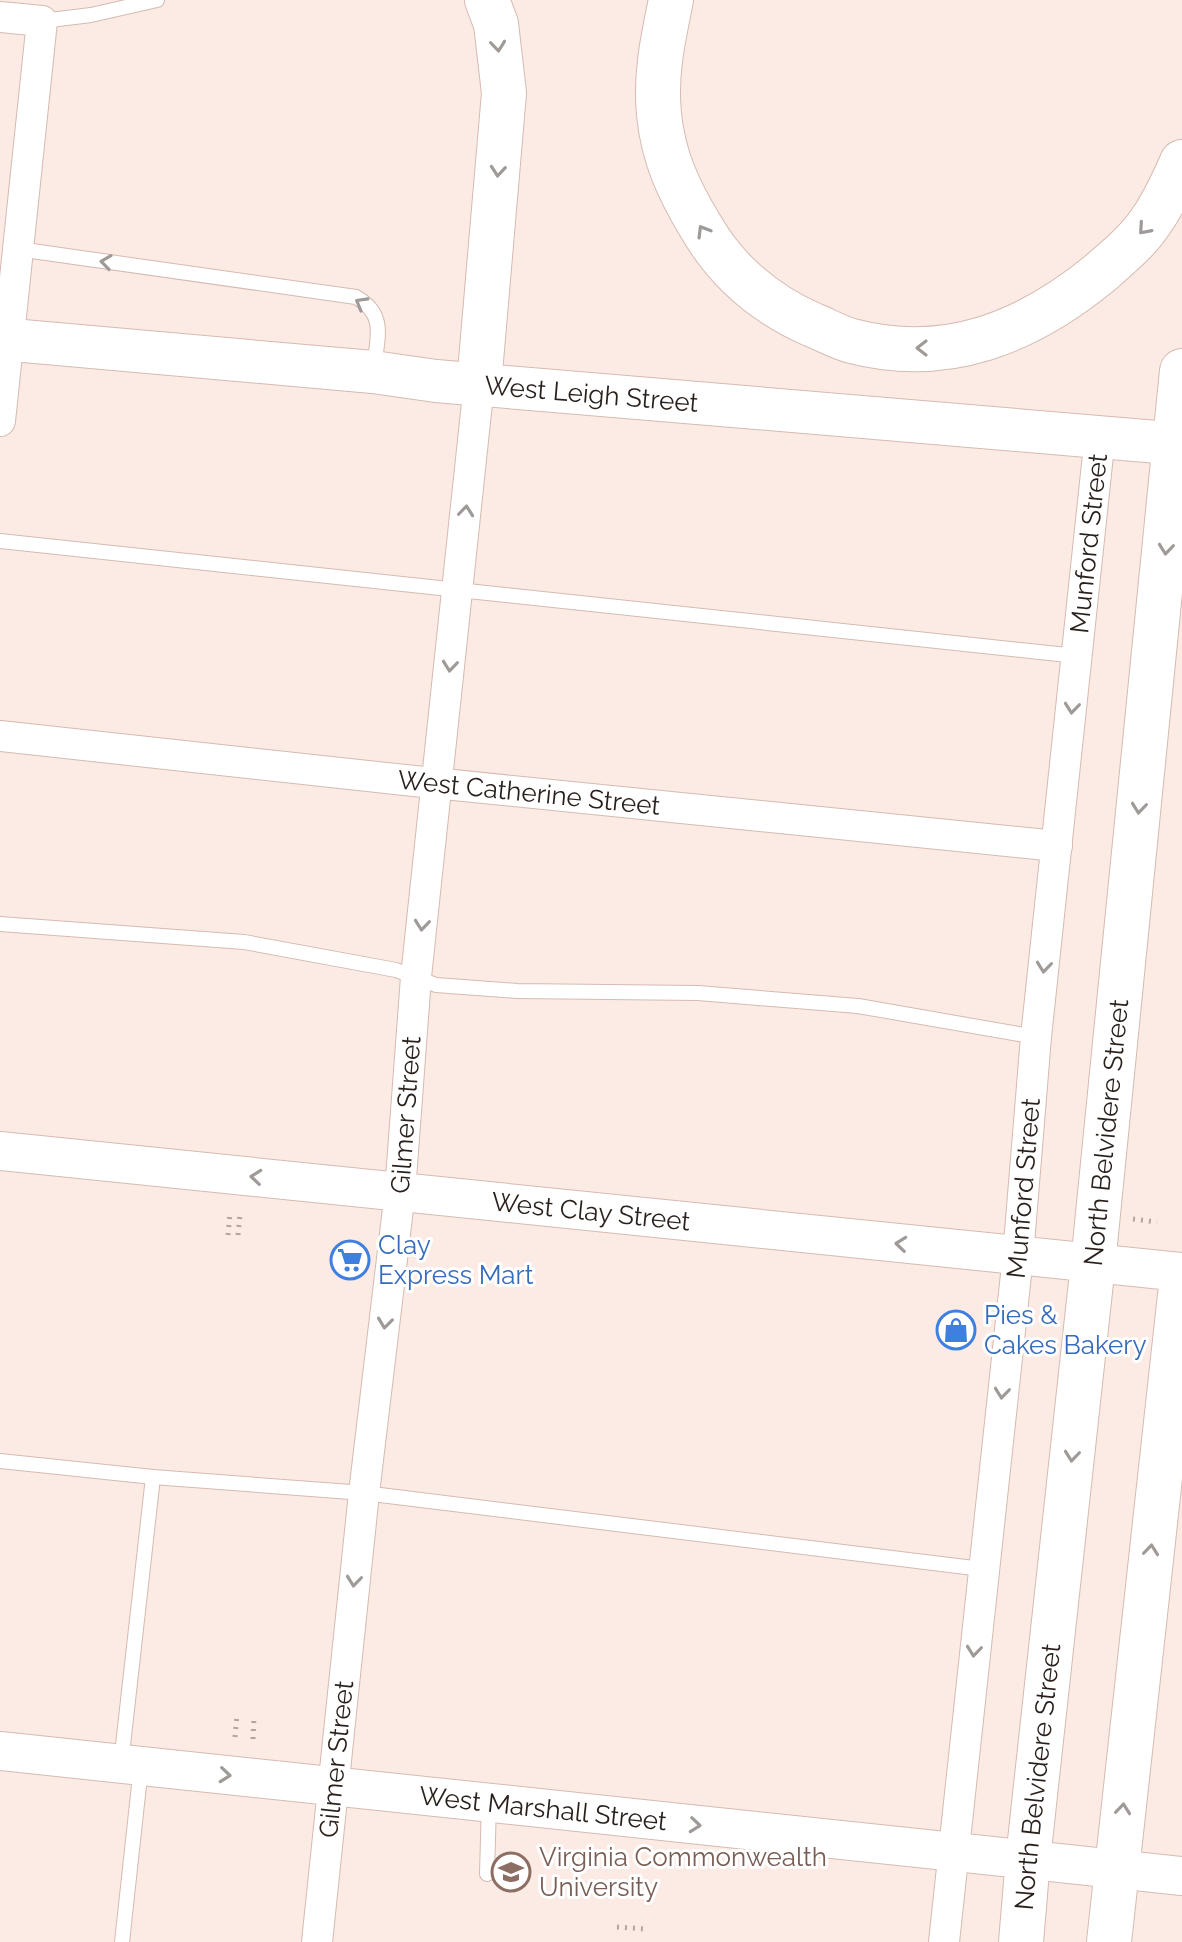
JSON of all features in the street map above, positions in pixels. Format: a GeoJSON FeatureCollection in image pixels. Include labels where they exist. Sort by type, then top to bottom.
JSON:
{"type":"FeatureCollection","features":[{"type":"Feature","properties":{"kind":"main road"},"geometry":{"type":"LineString","coordinates":[[479,384],[504,93],[496,24],[487,0]]}},
{"type":"Feature","properties":{"kind":"main road"},"geometry":{"type":"LineString","coordinates":[[671,0],[657,68],[659,115],[668,165],[681,194],[716,253],[737,276],[769,301],[851,341],[925,349],[997,336],[1034,320],[1089,282],[1150,224],[1182,162]]}},
{"type":"Feature","properties":{"kind":"main road","name":"West Leigh Street"},"geometry":{"type":"LineString","coordinates":[[4,340],[1179,444]]}},
{"type":"Feature","properties":{"kind":"main road","name":"North Belvidere Street"},"geometry":{"type":"LineString","coordinates":[[1021,1942],[1179,444],[1182,371]]}},
{"type":"Feature","properties":{"kind":"main road"},"geometry":{"type":"LineString","coordinates":[[1109,1942],[1182,1274]]}},
{"type":"Feature","properties":{"kind":"street"},"geometry":{"type":"LineString","coordinates":[[0,17],[42,21],[18,249],[4,340],[0,421]]}},
{"type":"Feature","properties":{"kind":"street","name":"Gilmer Street"},"geometry":{"type":"LineString","coordinates":[[317,1942],[364,1493],[400,1192],[416,977],[479,384]]}},
{"type":"Feature","properties":{"kind":"street","name":"Munford Street"},"geometry":{"type":"LineString","coordinates":[[944,1942],[1018,1256],[1036,1037],[1100,436]]}},
{"type":"Feature","properties":{"kind":"street","name":"West Catherine Street"},"geometry":{"type":"LineString","coordinates":[[0,736],[438,784],[1057,846]]}},
{"type":"Feature","properties":{"kind":"street","name":"West Clay Street"},"geometry":{"type":"LineString","coordinates":[[0,1151],[1182,1274]]}},
{"type":"Feature","properties":{"kind":"street","name":"West Marshall Street"},"geometry":{"type":"LineString","coordinates":[[0,1751],[1182,1876]]}},
{"type":"Feature","properties":{"kind":"lane"},"geometry":{"type":"LineString","coordinates":[[42,21],[91,15],[157,0]]}},
{"type":"Feature","properties":{"kind":"lane"},"geometry":{"type":"LineString","coordinates":[[18,249],[356,297],[369,305],[378,323],[373,372]]}},
{"type":"Feature","properties":{"kind":"lane"},"geometry":{"type":"LineString","coordinates":[[0,541],[1077,656]]}},
{"type":"Feature","properties":{"kind":"lane"},"geometry":{"type":"LineString","coordinates":[[0,924],[244,942],[396,970],[436,985],[517,991],[698,993],[858,1006],[1036,1037]]}},
{"type":"Feature","properties":{"kind":"lane"},"geometry":{"type":"LineString","coordinates":[[0,1461],[153,1477],[364,1493],[982,1569]]}},
{"type":"Feature","properties":{"kind":"lane"},"geometry":{"type":"LineString","coordinates":[[122,1942],[131,1765],[153,1477]]}},
{"type":"Feature","properties":{"kind":"lane"},"geometry":{"type":"LineString","coordinates":[[487,1874],[489,1803]]}},
{"type":"Feature","properties":{"kind":"path"},"geometry":{"type":"LineString","coordinates":[[228,1235],[230,1213]]}},
{"type":"Feature","properties":{"kind":"path"},"geometry":{"type":"LineString","coordinates":[[238,1235],[240,1214]]}},
{"type":"Feature","properties":{"kind":"path"},"geometry":{"type":"LineString","coordinates":[[1128,1218],[1157,1222]]}},
{"type":"Feature","properties":{"kind":"path"},"geometry":{"type":"LineString","coordinates":[[235,1737],[237,1715]]}},
{"type":"Feature","properties":{"kind":"path"},"geometry":{"type":"LineString","coordinates":[[253,1739],[254,1717]]}},
{"type":"Feature","properties":{"kind":"path"},"geometry":{"type":"LineString","coordinates":[[617,1927],[646,1929]]}},
{"type":"Feature","properties":{"kind":"place","name":"Clay Express Mart"},"geometry":{"type":"Point","coordinates":[350,1260]}},
{"type":"Feature","properties":{"kind":"place","name":"Pies & Cakes Bakery"},"geometry":{"type":"Point","coordinates":[956,1330]}},
{"type":"Feature","properties":{"kind":"place","name":"Virginia Commonwealth University"},"geometry":{"type":"Point","coordinates":[511,1872]}}]}
